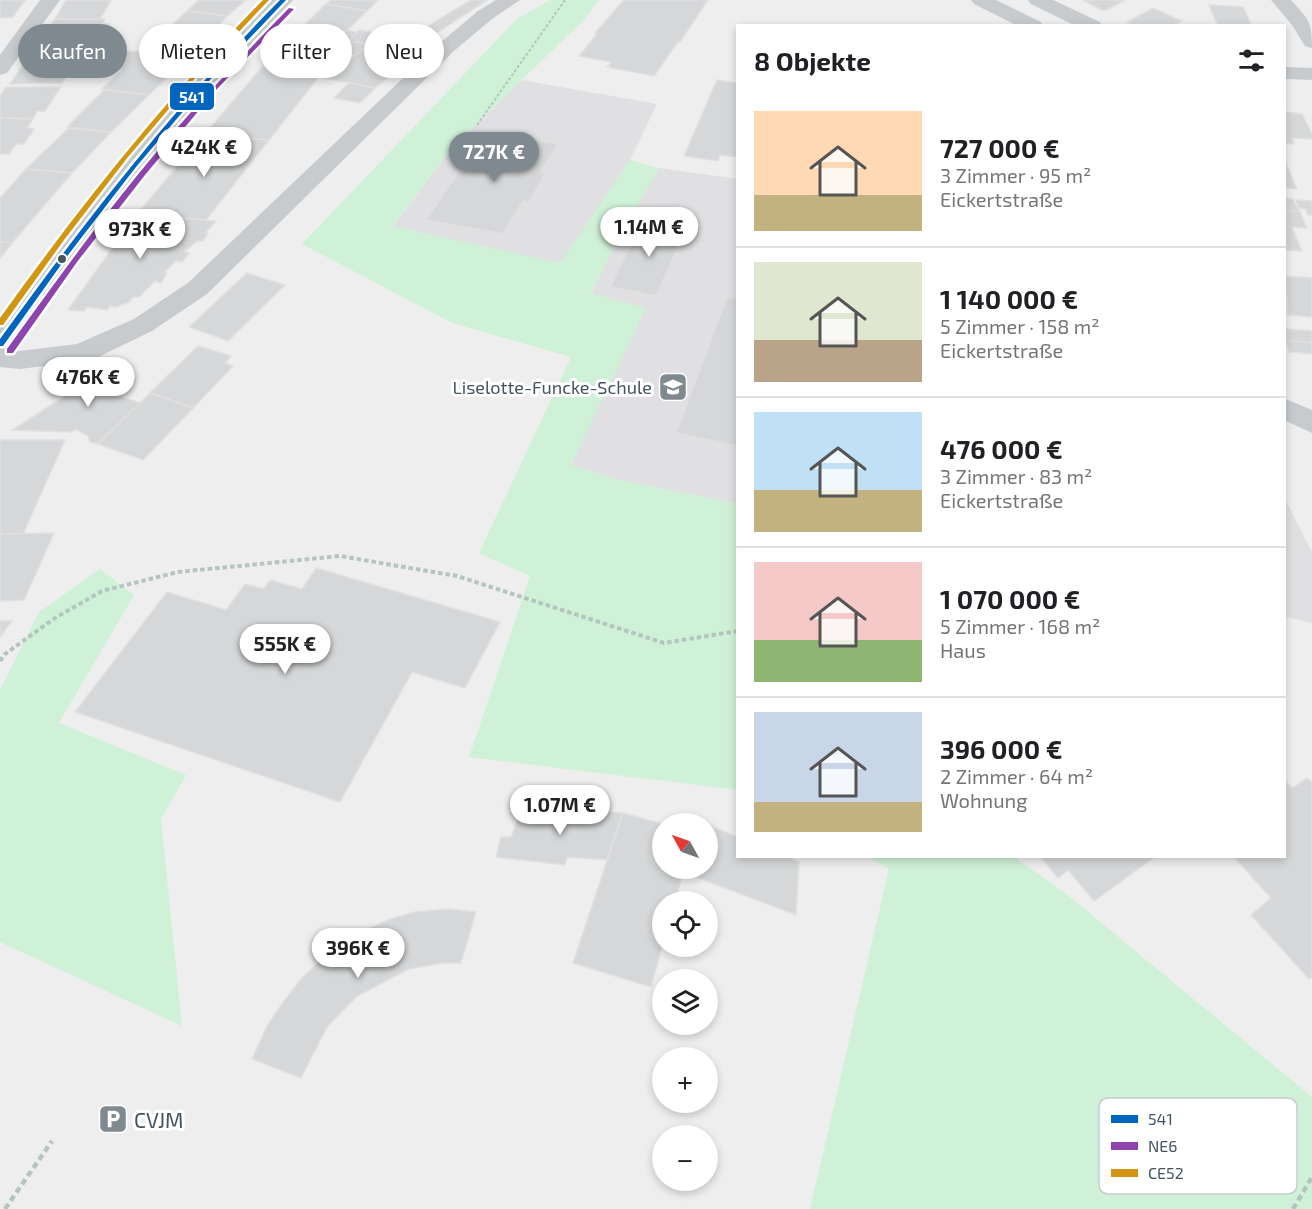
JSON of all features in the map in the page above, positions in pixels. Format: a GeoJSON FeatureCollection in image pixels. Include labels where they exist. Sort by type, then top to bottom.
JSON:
{"type":"FeatureCollection","features":[{"type":"Feature","properties":{"kind":"main road"},"geometry":{"type":"LineString","coordinates":[[0,344],[120,180],[214,70],[283,0]]}},
{"type":"Feature","properties":{"kind":"street"},"geometry":{"type":"LineString","coordinates":[[0,69],[50,0]]}},
{"type":"Feature","properties":{"kind":"street"},"geometry":{"type":"LineString","coordinates":[[0,358],[20,360],[82,352],[143,325],[198,288],[448,46],[485,15],[510,0]]}},
{"type":"Feature","properties":{"kind":"street"},"geometry":{"type":"LineString","coordinates":[[981,0],[1030,24]]}},
{"type":"Feature","properties":{"kind":"street"},"geometry":{"type":"LineString","coordinates":[[1038,0],[1089,24]]}},
{"type":"Feature","properties":{"kind":"street"},"geometry":{"type":"LineString","coordinates":[[1281,0],[1300,22],[1312,42]]}},
{"type":"Feature","properties":{"kind":"street"},"geometry":{"type":"LineString","coordinates":[[1286,74],[1312,74]]}},
{"type":"Feature","properties":{"kind":"street"},"geometry":{"type":"LineString","coordinates":[[1286,409],[1312,423]]}},
{"type":"Feature","properties":{"kind":"path"},"geometry":{"type":"LineString","coordinates":[[477,125],[565,0]]}},
{"type":"Feature","properties":{"kind":"path"},"geometry":{"type":"LineString","coordinates":[[0,661],[5,654],[55,618],[102,591],[178,572],[340,556],[457,576],[664,643],[736,632]]}},
{"type":"Feature","properties":{"kind":"path"},"geometry":{"type":"LineString","coordinates":[[5,1209],[52,1141]]}},
{"type":"Feature","properties":{"kind":"path"},"geometry":{"type":"LineString","coordinates":[[1293,1209],[1312,1177]]}},
{"type":"Feature","properties":{"kind":"shaded area"},"geometry":{"type":"Polygon","coordinates":[[[522,80],[657,104],[630,160],[561,264],[393,227],[452,147],[522,80]]]}},
{"type":"Feature","properties":{"kind":"shaded area","name":"Liselotte-Funcke-Schule"},"geometry":{"type":"Polygon","coordinates":[[[659,168],[736,179],[736,504],[619,480],[570,465],[646,308],[591,294],[615,244],[659,168]]]}},
{"type":"Feature","properties":{"kind":"shaded area"},"geometry":{"type":"Polygon","coordinates":[[[1286,501],[1312,552],[1312,623],[1286,617],[1286,501]]]}},
{"type":"Feature","properties":{"kind":"green space"},"geometry":{"type":"Polygon","coordinates":[[[550,0],[599,0],[584,20],[452,147],[393,226],[560,263],[630,160],[659,168],[615,244],[591,293],[646,308],[571,465],[619,480],[736,504],[736,790],[469,757],[530,576],[479,553],[571,357],[452,323],[302,244],[517,19],[550,0]]]}},
{"type":"Feature","properties":{"kind":"green space"},"geometry":{"type":"Polygon","coordinates":[[[100,569],[134,595],[59,723],[186,775],[161,819],[182,1026],[0,942],[0,690],[39,612],[100,569]]]}},
{"type":"Feature","properties":{"kind":"green space"},"geometry":{"type":"Polygon","coordinates":[[[870,858],[1015,858],[1064,892],[1312,1097],[1312,1209],[810,1209],[889,869],[870,858]]]}},
{"type":"Feature","properties":{"kind":"building"},"geometry":{"type":"Polygon","coordinates":[[[0,0],[25,0],[13,17],[0,18],[0,0]]]}},
{"type":"Feature","properties":{"kind":"building"},"geometry":{"type":"Polygon","coordinates":[[[66,0],[111,0],[100,19],[55,19],[66,0]]]}},
{"type":"Feature","properties":{"kind":"building"},"geometry":{"type":"Polygon","coordinates":[[[199,0],[246,0],[227,16],[187,11],[199,0]]]}},
{"type":"Feature","properties":{"kind":"building"},"geometry":{"type":"Polygon","coordinates":[[[331,0],[378,0],[367,11],[326,4],[331,0]]]}},
{"type":"Feature","properties":{"kind":"building"},"geometry":{"type":"Polygon","coordinates":[[[471,0],[487,0],[444,28],[444,24],[431,24],[471,0]]]}},
{"type":"Feature","properties":{"kind":"building"},"geometry":{"type":"Polygon","coordinates":[[[624,0],[708,0],[654,76],[607,67],[611,62],[579,56],[597,34],[595,33],[624,0]]]}},
{"type":"Feature","properties":{"kind":"building"},"geometry":{"type":"Polygon","coordinates":[[[1082,0],[1126,0],[1104,11],[1082,0]]]}},
{"type":"Feature","properties":{"kind":"building"},"geometry":{"type":"Polygon","coordinates":[[[326,4],[367,11],[352,25],[305,24],[326,4]]]}},
{"type":"Feature","properties":{"kind":"building"},"geometry":{"type":"Polygon","coordinates":[[[1209,5],[1243,7],[1251,24],[1217,24],[1209,5]]]}},
{"type":"Feature","properties":{"kind":"building"},"geometry":{"type":"Polygon","coordinates":[[[1153,8],[1182,21],[1177,24],[1131,24],[1127,22],[1153,8]]]}},
{"type":"Feature","properties":{"kind":"building"},"geometry":{"type":"Polygon","coordinates":[[[187,11],[227,16],[219,24],[173,24],[187,11]]]}},
{"type":"Feature","properties":{"kind":"building"},"geometry":{"type":"Polygon","coordinates":[[[55,19],[105,19],[102,24],[51,24],[55,19]]]}},
{"type":"Feature","properties":{"kind":"building"},"geometry":{"type":"Polygon","coordinates":[[[359,30],[364,31],[364,44],[352,42],[352,38],[359,30]]]}},
{"type":"Feature","properties":{"kind":"building"},"geometry":{"type":"Polygon","coordinates":[[[352,41],[364,43],[364,49],[352,55],[352,41]]]}},
{"type":"Feature","properties":{"kind":"building"},"geometry":{"type":"Polygon","coordinates":[[[364,49],[364,78],[388,78],[375,88],[323,78],[352,78],[352,57],[364,49]]]}},
{"type":"Feature","properties":{"kind":"building"},"geometry":{"type":"Polygon","coordinates":[[[127,51],[139,52],[139,78],[166,78],[149,95],[102,89],[114,78],[127,78],[127,51]]]}},
{"type":"Feature","properties":{"kind":"building"},"geometry":{"type":"Polygon","coordinates":[[[260,69],[260,78],[318,78],[269,140],[204,135],[260,69]]]}},
{"type":"Feature","properties":{"kind":"building"},"geometry":{"type":"Polygon","coordinates":[[[18,72],[18,78],[65,78],[62,83],[10,84],[18,72]]]}},
{"type":"Feature","properties":{"kind":"building"},"geometry":{"type":"Polygon","coordinates":[[[717,80],[736,83],[736,157],[720,155],[718,161],[684,156],[717,80]]]}},
{"type":"Feature","properties":{"kind":"building"},"geometry":{"type":"Polygon","coordinates":[[[349,83],[375,88],[360,103],[334,98],[349,83]]]}},
{"type":"Feature","properties":{"kind":"building"},"geometry":{"type":"Polygon","coordinates":[[[6,87],[61,87],[45,111],[37,111],[33,119],[0,118],[0,96],[6,87]]]}},
{"type":"Feature","properties":{"kind":"building"},"geometry":{"type":"Polygon","coordinates":[[[104,90],[149,95],[111,132],[67,127],[104,90]]]}},
{"type":"Feature","properties":{"kind":"building"},"geometry":{"type":"Polygon","coordinates":[[[1286,112],[1302,114],[1312,134],[1312,139],[1292,138],[1294,144],[1286,143],[1286,112]]]}},
{"type":"Feature","properties":{"kind":"building"},"geometry":{"type":"Polygon","coordinates":[[[0,118],[33,119],[27,128],[34,129],[24,144],[16,144],[9,154],[0,154],[0,118]]]}},
{"type":"Feature","properties":{"kind":"building"},"geometry":{"type":"Polygon","coordinates":[[[69,128],[111,132],[72,173],[26,169],[69,128]]]}},
{"type":"Feature","properties":{"kind":"building"},"geometry":{"type":"Polygon","coordinates":[[[486,131],[558,144],[540,173],[545,174],[529,202],[523,201],[503,234],[426,220],[486,131]]]}},
{"type":"Feature","properties":{"kind":"building"},"geometry":{"type":"Polygon","coordinates":[[[204,135],[269,140],[206,220],[137,214],[204,135]]]}},
{"type":"Feature","properties":{"kind":"building"},"geometry":{"type":"Polygon","coordinates":[[[1286,163],[1297,189],[1286,188],[1286,163]]]}},
{"type":"Feature","properties":{"kind":"building"},"geometry":{"type":"Polygon","coordinates":[[[26,169],[72,173],[12,243],[0,242],[0,198],[26,169]]]}},
{"type":"Feature","properties":{"kind":"building"},"geometry":{"type":"Polygon","coordinates":[[[1286,198],[1293,199],[1300,212],[1286,211],[1286,198]]]}},
{"type":"Feature","properties":{"kind":"building"},"geometry":{"type":"Polygon","coordinates":[[[1296,200],[1312,201],[1312,215],[1308,215],[1305,209],[1299,208],[1296,200]]]}},
{"type":"Feature","properties":{"kind":"building"},"geometry":{"type":"Polygon","coordinates":[[[1286,211],[1300,212],[1307,228],[1292,227],[1302,251],[1286,250],[1286,211]]]}},
{"type":"Feature","properties":{"kind":"building"},"geometry":{"type":"Polygon","coordinates":[[[137,214],[216,221],[205,233],[208,233],[203,241],[197,241],[184,252],[189,253],[182,262],[176,261],[164,272],[167,273],[161,283],[155,281],[139,297],[133,297],[129,302],[116,307],[110,306],[107,310],[87,307],[84,311],[68,310],[137,214]]]}},
{"type":"Feature","properties":{"kind":"building"},"geometry":{"type":"Polygon","coordinates":[[[643,219],[687,227],[656,296],[610,287],[643,219]]]}},
{"type":"Feature","properties":{"kind":"building"},"geometry":{"type":"Polygon","coordinates":[[[0,242],[12,243],[0,258],[0,242]]]}},
{"type":"Feature","properties":{"kind":"building"},"geometry":{"type":"Polygon","coordinates":[[[247,273],[285,285],[228,341],[189,327],[247,273]]]}},
{"type":"Feature","properties":{"kind":"building"},"geometry":{"type":"Polygon","coordinates":[[[1286,276],[1312,278],[1312,317],[1288,315],[1286,276]]]}},
{"type":"Feature","properties":{"kind":"building"},"geometry":{"type":"Polygon","coordinates":[[[727,297],[736,299],[736,446],[676,433],[727,297]]]}},
{"type":"Feature","properties":{"kind":"building"},"geometry":{"type":"Polygon","coordinates":[[[1286,329],[1312,331],[1312,343],[1286,340],[1286,329]]]}},
{"type":"Feature","properties":{"kind":"building"},"geometry":{"type":"Polygon","coordinates":[[[1286,340],[1312,343],[1312,354],[1289,352],[1286,340]]]}},
{"type":"Feature","properties":{"kind":"building"},"geometry":{"type":"Polygon","coordinates":[[[198,346],[231,356],[225,363],[233,366],[193,408],[150,393],[198,346]]]}},
{"type":"Feature","properties":{"kind":"building"},"geometry":{"type":"Polygon","coordinates":[[[114,365],[133,378],[115,395],[141,403],[98,444],[90,442],[88,436],[75,429],[72,432],[12,430],[114,365]]]}},
{"type":"Feature","properties":{"kind":"building"},"geometry":{"type":"Polygon","coordinates":[[[150,393],[193,408],[143,460],[98,444],[150,393]]]}},
{"type":"Feature","properties":{"kind":"building"},"geometry":{"type":"Polygon","coordinates":[[[0,440],[65,440],[23,534],[0,534],[0,440]]]}},
{"type":"Feature","properties":{"kind":"building"},"geometry":{"type":"Polygon","coordinates":[[[54,533],[24,600],[0,601],[0,534],[54,533]]]}},
{"type":"Feature","properties":{"kind":"building"},"geometry":{"type":"Polygon","coordinates":[[[316,568],[500,622],[465,688],[412,672],[340,802],[75,712],[167,592],[226,610],[245,584],[264,589],[270,580],[302,589],[316,568]]]}},
{"type":"Feature","properties":{"kind":"building"},"geometry":{"type":"Polygon","coordinates":[[[0,621],[12,621],[0,637],[0,621]]]}},
{"type":"Feature","properties":{"kind":"building"},"geometry":{"type":"Polygon","coordinates":[[[1307,778],[1312,782],[1312,976],[1309,979],[1251,915],[1271,898],[1235,858],[1286,858],[1286,781],[1292,788],[1307,778]]]}},
{"type":"Feature","properties":{"kind":"building"},"geometry":{"type":"Polygon","coordinates":[[[522,808],[623,813],[607,860],[567,857],[565,865],[496,857],[501,837],[511,837],[522,808]]]}},
{"type":"Feature","properties":{"kind":"building"},"geometry":{"type":"Polygon","coordinates":[[[623,813],[652,821],[652,879],[681,879],[678,891],[652,891],[652,957],[659,957],[656,969],[652,969],[651,987],[573,963],[623,813]]]}},
{"type":"Feature","properties":{"kind":"building"},"geometry":{"type":"Polygon","coordinates":[[[718,829],[736,836],[736,858],[790,858],[799,862],[796,915],[701,879],[718,879],[718,829]]]}},
{"type":"Feature","properties":{"kind":"building"},"geometry":{"type":"Polygon","coordinates":[[[1042,858],[1153,858],[1094,901],[1068,870],[1058,878],[1042,858]]]}},
{"type":"Feature","properties":{"kind":"building"},"geometry":{"type":"Polygon","coordinates":[[[448,909],[476,912],[461,963],[444,963],[408,969],[356,997],[327,1027],[301,1078],[252,1059],[267,1026],[284,1001],[301,979],[327,954],[360,932],[393,918],[415,912],[448,909]]]}},
{"type":"Feature","properties":{"kind":"transit line","name":"CE52"},"geometry":{"type":"LineString","coordinates":[[0,323],[93,197],[159,115],[229,37],[266,0]]}},
{"type":"Feature","properties":{"kind":"transit line","name":"541"},"geometry":{"type":"LineString","coordinates":[[0,344],[99,209],[169,123],[283,0]]}},
{"type":"Feature","properties":{"kind":"transit line","name":"NE6"},"geometry":{"type":"LineString","coordinates":[[10,351],[75,261],[143,173],[214,89],[291,9]]}},
{"type":"Feature","properties":{"kind":"place","name":"Liselotte-Funcke-Schule"},"geometry":{"type":"Point","coordinates":[673,387]}},
{"type":"Feature","properties":{"kind":"place","name":"CVJM"},"geometry":{"type":"Point","coordinates":[113,1119]}}]}
